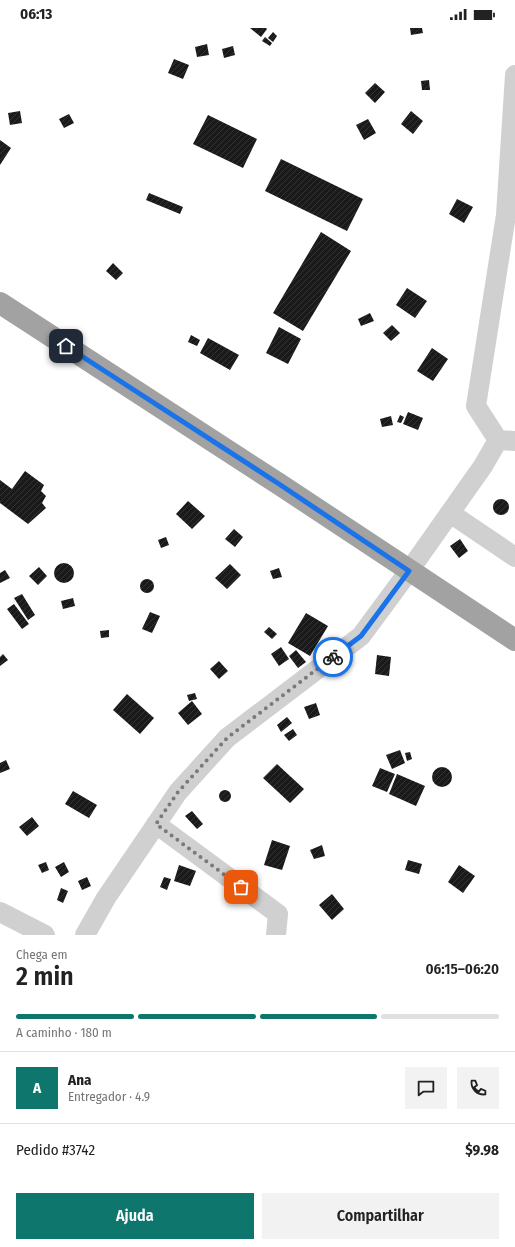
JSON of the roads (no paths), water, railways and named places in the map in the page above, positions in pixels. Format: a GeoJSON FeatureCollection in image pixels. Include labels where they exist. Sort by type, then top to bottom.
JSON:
{"type":"FeatureCollection","features":[{"type":"Feature","properties":{"kind":"highway"},"geometry":{"type":"LineString","coordinates":[[0,303],[279,484],[515,640]]}},
{"type":"Feature","properties":{"kind":"street"},"geometry":{"type":"LineString","coordinates":[[85,935],[106,898],[178,792],[227,738],[361,636],[483,466],[507,440],[476,406],[506,215],[515,75]]}},
{"type":"Feature","properties":{"kind":"street"},"geometry":{"type":"LineString","coordinates":[[450,513],[515,557]]}},
{"type":"Feature","properties":{"kind":"street"},"geometry":{"type":"LineString","coordinates":[[156,824],[278,914],[276,935]]}},
{"type":"Feature","properties":{"kind":"street"},"geometry":{"type":"LineString","coordinates":[[0,912],[45,935]]}}]}
